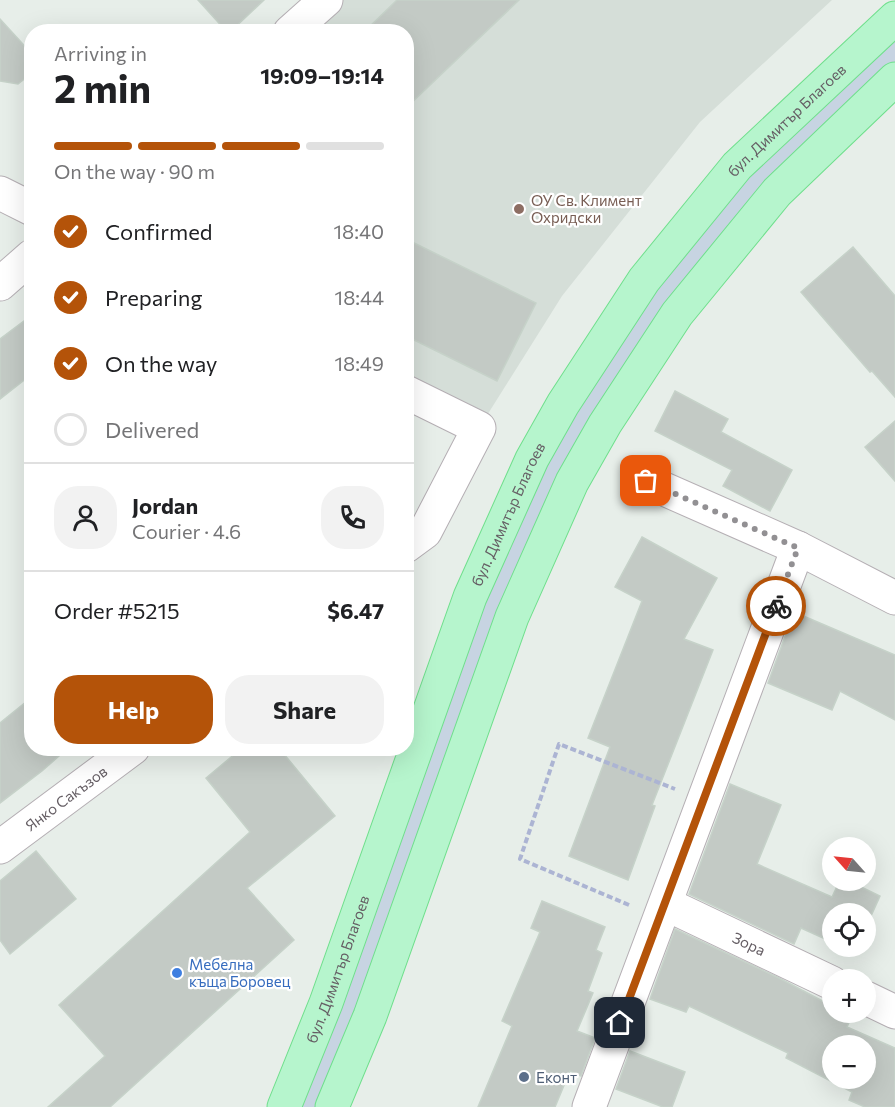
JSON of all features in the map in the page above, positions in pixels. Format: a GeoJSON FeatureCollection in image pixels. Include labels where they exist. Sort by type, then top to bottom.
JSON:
{"type":"FeatureCollection","features":[{"type":"Feature","properties":{"kind":"main road","name":"бул. Димитър Благоев"},"geometry":{"type":"LineString","coordinates":[[414,755],[470,597],[532,459],[563,404],[644,280],[737,166],[895,18]]}},
{"type":"Feature","properties":{"kind":"main road"},"geometry":{"type":"LineString","coordinates":[[332,1107],[370,1016],[512,617],[572,482],[604,424],[676,314],[777,192],[895,79]]}},
{"type":"Feature","properties":{"kind":"main road","name":"бул. Димитър Благоев"},"geometry":{"type":"LineString","coordinates":[[284,1107],[326,1003],[414,756]]}},
{"type":"Feature","properties":{"kind":"street"},"geometry":{"type":"LineString","coordinates":[[299,24],[326,0]]}},
{"type":"Feature","properties":{"kind":"street"},"geometry":{"type":"LineString","coordinates":[[0,193],[24,204]]}},
{"type":"Feature","properties":{"kind":"street"},"geometry":{"type":"LineString","coordinates":[[0,284],[24,263]]}},
{"type":"Feature","properties":{"kind":"street"},"geometry":{"type":"LineString","coordinates":[[414,396],[479,428],[425,532],[414,540]]}},
{"type":"Feature","properties":{"kind":"street"},"geometry":{"type":"LineString","coordinates":[[646,481],[798,548],[895,598]]}},
{"type":"Feature","properties":{"kind":"street"},"geometry":{"type":"LineString","coordinates":[[589,1107],[798,548]]}},
{"type":"Feature","properties":{"kind":"street","name":"Янко Сакъзов"},"geometry":{"type":"LineString","coordinates":[[0,847],[122,756]]}},
{"type":"Feature","properties":{"kind":"street","name":"Зора"},"geometry":{"type":"LineString","coordinates":[[663,911],[822,978]]}},
{"type":"Feature","properties":{"kind":"street"},"geometry":{"type":"LineString","coordinates":[[876,1003],[895,1012]]}},
{"type":"Feature","properties":{"kind":"path"},"geometry":{"type":"LineString","coordinates":[[663,911],[520,859],[559,744],[704,800]]}},
{"type":"Feature","properties":{"kind":"shaded area","name":"ОУ Св. Климент Охридски"},"geometry":{"type":"Polygon","coordinates":[[[326,0],[832,0],[700,122],[562,296],[479,428],[414,396],[414,24],[299,24],[326,0]]]}},
{"type":"Feature","properties":{"kind":"shaded area"},"geometry":{"type":"Polygon","coordinates":[[[895,18],[895,79],[777,192],[605,424],[332,1107],[284,1107],[412,756],[414,756],[414,751],[470,597],[644,280],[895,18]]]}},
{"type":"Feature","properties":{"kind":"building"},"geometry":{"type":"Polygon","coordinates":[[[198,0],[264,0],[238,24],[220,24],[198,0]]]}},
{"type":"Feature","properties":{"kind":"building"},"geometry":{"type":"Polygon","coordinates":[[[397,0],[519,0],[414,100],[414,24],[372,24],[397,0]]]}},
{"type":"Feature","properties":{"kind":"building"},"geometry":{"type":"Polygon","coordinates":[[[0,19],[24,45],[24,79],[18,84],[0,81],[0,19]]]}},
{"type":"Feature","properties":{"kind":"building"},"geometry":{"type":"Polygon","coordinates":[[[414,243],[536,303],[497,381],[414,340],[414,243]]]}},
{"type":"Feature","properties":{"kind":"building"},"geometry":{"type":"Polygon","coordinates":[[[853,247],[895,296],[895,397],[872,371],[870,372],[801,292],[853,247]]]}},
{"type":"Feature","properties":{"kind":"building"},"geometry":{"type":"Polygon","coordinates":[[[24,321],[24,380],[0,399],[0,339],[24,321]]]}},
{"type":"Feature","properties":{"kind":"building"},"geometry":{"type":"Polygon","coordinates":[[[675,391],[728,419],[721,432],[792,470],[770,511],[723,486],[732,470],[655,431],[675,391]]]}},
{"type":"Feature","properties":{"kind":"building"},"geometry":{"type":"Polygon","coordinates":[[[895,421],[895,481],[865,447],[895,421]]]}},
{"type":"Feature","properties":{"kind":"building"},"geometry":{"type":"Polygon","coordinates":[[[642,537],[717,578],[684,639],[713,650],[652,805],[655,806],[628,880],[569,856],[610,747],[588,738],[642,601],[615,587],[642,537]]]}},
{"type":"Feature","properties":{"kind":"building"},"geometry":{"type":"Polygon","coordinates":[[[794,612],[895,655],[895,720],[840,691],[832,710],[768,683],[794,612]]]}},
{"type":"Feature","properties":{"kind":"building"},"geometry":{"type":"Polygon","coordinates":[[[24,704],[24,756],[59,756],[0,803],[0,723],[24,704]]]}},
{"type":"Feature","properties":{"kind":"building","name":"Мебелна къща Боровец"},"geometry":{"type":"Polygon","coordinates":[[[232,756],[286,756],[335,816],[247,888],[294,940],[110,1107],[48,1107],[105,1056],[59,1005],[250,832],[206,778],[232,756]]]}},
{"type":"Feature","properties":{"kind":"building"},"geometry":{"type":"Polygon","coordinates":[[[730,784],[781,805],[757,864],[832,897],[835,891],[870,891],[880,896],[876,905],[876,903],[822,903],[822,937],[801,928],[794,944],[689,894],[730,784]]]}},
{"type":"Feature","properties":{"kind":"building"},"geometry":{"type":"Polygon","coordinates":[[[36,851],[76,899],[10,954],[0,940],[0,881],[36,851]]]}},
{"type":"Feature","properties":{"kind":"building"},"geometry":{"type":"Polygon","coordinates":[[[542,901],[605,927],[596,950],[602,953],[588,991],[593,993],[577,1031],[595,1038],[581,1076],[570,1071],[555,1107],[478,1107],[512,1026],[502,1021],[540,932],[531,928],[542,901]]]}},
{"type":"Feature","properties":{"kind":"building"},"geometry":{"type":"Polygon","coordinates":[[[675,929],[822,1001],[822,1023],[849,1023],[847,1027],[865,1035],[822,1035],[822,1077],[786,1058],[788,1053],[689,1006],[686,1012],[650,999],[675,929]]]}},
{"type":"Feature","properties":{"kind":"building"},"geometry":{"type":"Polygon","coordinates":[[[876,1040],[895,1048],[895,1107],[865,1107],[849,1100],[852,1092],[846,1089],[876,1089],[876,1040]]]}},
{"type":"Feature","properties":{"kind":"building"},"geometry":{"type":"Polygon","coordinates":[[[630,1051],[685,1072],[672,1107],[663,1107],[616,1089],[630,1051]]]}},
{"type":"Feature","properties":{"kind":"way so far"},"geometry":{"type":"LineString","coordinates":[[646,481],[798,548],[776,606]]}},
{"type":"Feature","properties":{"kind":"place","name":"ОУ Св. Климент Охридски"},"geometry":{"type":"Point","coordinates":[519,209]}},
{"type":"Feature","properties":{"kind":"place","name":"Мебелна къща Боровец"},"geometry":{"type":"Point","coordinates":[177,973]}},
{"type":"Feature","properties":{"kind":"place","name":"Еконт"},"geometry":{"type":"Point","coordinates":[524,1077]}},
{"type":"Feature","properties":{"kind":"route"},"geometry":{"type":"LineString","coordinates":[[620,1023],[776,606]]}}]}
